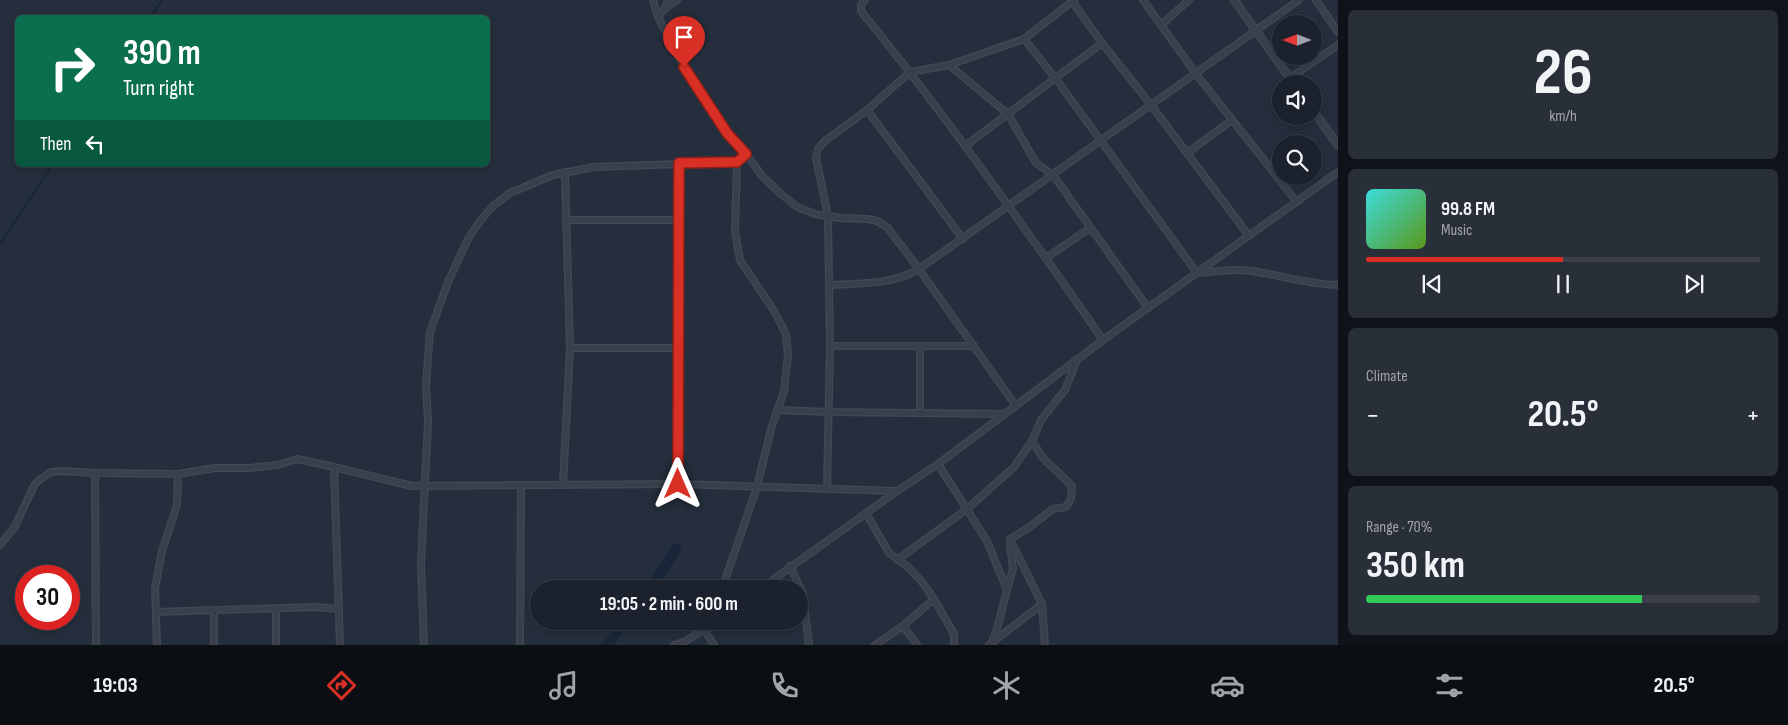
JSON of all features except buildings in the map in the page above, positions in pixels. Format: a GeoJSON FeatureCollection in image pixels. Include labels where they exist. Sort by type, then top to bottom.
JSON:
{"type":"FeatureCollection","features":[{"type":"Feature","properties":{"kind":"street"},"geometry":{"type":"LineString","coordinates":[[653,0],[658,17],[677,54],[700,92],[727,133],[763,177],[798,207],[815,214],[868,219],[877,221],[887,227],[1016,406]]}},
{"type":"Feature","properties":{"kind":"street"},"geometry":{"type":"LineString","coordinates":[[666,8],[668,0]]}},
{"type":"Feature","properties":{"kind":"street"},"geometry":{"type":"LineString","coordinates":[[658,17],[677,0]]}},
{"type":"Feature","properties":{"kind":"street"},"geometry":{"type":"LineString","coordinates":[[864,0],[861,5],[861,11],[910,72],[1010,206],[1103,340]]}},
{"type":"Feature","properties":{"kind":"street"},"geometry":{"type":"LineString","coordinates":[[828,489],[830,285],[828,216],[816,158],[818,149],[825,141],[867,110],[910,72],[949,65],[1024,40],[1072,0],[1102,43],[1249,236]]}},
{"type":"Feature","properties":{"kind":"street"},"geometry":{"type":"LineString","coordinates":[[1143,0],[1196,74],[1297,202]]}},
{"type":"Feature","properties":{"kind":"street"},"geometry":{"type":"LineString","coordinates":[[1161,25],[1188,0]]}},
{"type":"Feature","properties":{"kind":"street"},"geometry":{"type":"LineString","coordinates":[[1234,0],[1288,75]]}},
{"type":"Feature","properties":{"kind":"street"},"geometry":{"type":"LineString","coordinates":[[830,285],[891,281],[907,276],[919,269],[1299,0]]}},
{"type":"Feature","properties":{"kind":"street"},"geometry":{"type":"LineString","coordinates":[[1316,0],[1338,32]]}},
{"type":"Feature","properties":{"kind":"street"},"geometry":{"type":"LineString","coordinates":[[1024,40],[1056,79],[1197,273]]}},
{"type":"Feature","properties":{"kind":"street"},"geometry":{"type":"LineString","coordinates":[[965,146],[1102,43]]}},
{"type":"Feature","properties":{"kind":"street"},"geometry":{"type":"LineString","coordinates":[[1300,75],[1338,45]]}},
{"type":"Feature","properties":{"kind":"street"},"geometry":{"type":"LineString","coordinates":[[949,65],[1008,114],[1036,163],[1053,175],[1148,308]]}},
{"type":"Feature","properties":{"kind":"street"},"geometry":{"type":"LineString","coordinates":[[867,110],[963,238]]}},
{"type":"Feature","properties":{"kind":"street"},"geometry":{"type":"LineString","coordinates":[[1187,153],[1232,120]]}},
{"type":"Feature","properties":{"kind":"street"},"geometry":{"type":"LineString","coordinates":[[1322,123],[1338,145]]}},
{"type":"Feature","properties":{"kind":"street"},"geometry":{"type":"LineString","coordinates":[[424,645],[422,564],[428,422],[426,384],[430,332],[448,282],[468,239],[493,206],[510,193],[553,175],[594,167],[737,162],[746,154]]}},
{"type":"Feature","properties":{"kind":"street"},"geometry":{"type":"LineString","coordinates":[[725,580],[757,486],[771,429],[784,391],[788,355],[786,334],[774,311],[740,260],[735,231],[737,162]]}},
{"type":"Feature","properties":{"kind":"street"},"geometry":{"type":"LineString","coordinates":[[678,484],[679,163]]}},
{"type":"Feature","properties":{"kind":"street"},"geometry":{"type":"LineString","coordinates":[[563,484],[570,348],[565,172]]}},
{"type":"Feature","properties":{"kind":"street"},"geometry":{"type":"LineString","coordinates":[[772,580],[938,464],[1103,340],[1338,172]]}},
{"type":"Feature","properties":{"kind":"street"},"geometry":{"type":"LineString","coordinates":[[566,220],[678,220]]}},
{"type":"Feature","properties":{"kind":"street"},"geometry":{"type":"LineString","coordinates":[[1046,258],[1090,228]]}},
{"type":"Feature","properties":{"kind":"street"},"geometry":{"type":"LineString","coordinates":[[1197,273],[1249,270],[1290,280],[1323,285],[1338,285]]}},
{"type":"Feature","properties":{"kind":"street"},"geometry":{"type":"LineString","coordinates":[[830,346],[974,346]]}},
{"type":"Feature","properties":{"kind":"street"},"geometry":{"type":"LineString","coordinates":[[920,346],[920,413]]}},
{"type":"Feature","properties":{"kind":"street"},"geometry":{"type":"LineString","coordinates":[[570,348],[678,348]]}},
{"type":"Feature","properties":{"kind":"street"},"geometry":{"type":"LineString","coordinates":[[897,560],[967,509],[1014,467],[1032,441],[1041,420],[1065,390],[1077,360]]}},
{"type":"Feature","properties":{"kind":"street"},"geometry":{"type":"LineString","coordinates":[[778,410],[1003,414]]}},
{"type":"Feature","properties":{"kind":"street"},"geometry":{"type":"LineString","coordinates":[[1010,539],[1053,509],[1066,507],[1071,499],[1072,486],[1043,458],[1032,441]]}},
{"type":"Feature","properties":{"kind":"street"},"geometry":{"type":"LineString","coordinates":[[0,545],[14,528],[35,484],[51,472],[62,471],[178,474],[215,468],[249,468],[278,465],[297,459],[412,486],[425,487],[678,484],[897,491]]}},
{"type":"Feature","properties":{"kind":"street"},"geometry":{"type":"LineString","coordinates":[[938,464],[987,541],[1007,590]]}},
{"type":"Feature","properties":{"kind":"street"},"geometry":{"type":"LineString","coordinates":[[334,467],[340,645]]}},
{"type":"Feature","properties":{"kind":"street"},"geometry":{"type":"LineString","coordinates":[[95,473],[96,645]]}},
{"type":"Feature","properties":{"kind":"street"},"geometry":{"type":"LineString","coordinates":[[157,645],[155,588],[162,551],[177,505],[178,474]]}},
{"type":"Feature","properties":{"kind":"street"},"geometry":{"type":"LineString","coordinates":[[520,645],[521,485]]}},
{"type":"Feature","properties":{"kind":"street"},"geometry":{"type":"LineString","coordinates":[[866,513],[889,553],[922,582],[934,599],[954,634],[954,645]]}},
{"type":"Feature","properties":{"kind":"street"},"geometry":{"type":"LineString","coordinates":[[990,644],[998,625],[1013,569],[1010,539]]}},
{"type":"Feature","properties":{"kind":"street"},"geometry":{"type":"LineString","coordinates":[[1010,539],[1042,604],[1046,645]]}},
{"type":"Feature","properties":{"kind":"street"},"geometry":{"type":"LineString","coordinates":[[790,566],[803,594],[809,645]]}},
{"type":"Feature","properties":{"kind":"street"},"geometry":{"type":"LineString","coordinates":[[875,645],[903,626],[934,599]]}},
{"type":"Feature","properties":{"kind":"street"},"geometry":{"type":"LineString","coordinates":[[990,644],[1042,604]]}},
{"type":"Feature","properties":{"kind":"street"},"geometry":{"type":"LineString","coordinates":[[156,612],[276,610],[315,607],[339,609]]}},
{"type":"Feature","properties":{"kind":"street"},"geometry":{"type":"LineString","coordinates":[[276,610],[276,645]]}},
{"type":"Feature","properties":{"kind":"street"},"geometry":{"type":"LineString","coordinates":[[214,611],[214,645]]}},
{"type":"Feature","properties":{"kind":"street"},"geometry":{"type":"LineString","coordinates":[[903,626],[916,645]]}},
{"type":"Feature","properties":{"kind":"street"},"geometry":{"type":"LineString","coordinates":[[674,645],[686,643],[703,630]]}},
{"type":"Feature","properties":{"kind":"street"},"geometry":{"type":"LineString","coordinates":[[705,630],[714,645]]}},
{"type":"Feature","properties":{"kind":"waterway"},"geometry":{"type":"LineString","coordinates":[[152,15],[162,0]]}},
{"type":"Feature","properties":{"kind":"waterway"},"geometry":{"type":"LineString","coordinates":[[0,244],[51,167]]}},
{"type":"Feature","properties":{"kind":"waterway"},"geometry":{"type":"LineString","coordinates":[[656,580],[676,549]]}},
{"type":"Feature","properties":{"kind":"waterway"},"geometry":{"type":"LineString","coordinates":[[605,645],[609,643],[619,630]]}},
{"type":"Feature","properties":{"kind":"route"},"geometry":{"type":"LineString","coordinates":[[678,484],[680,390],[678,288],[679,163],[737,162],[746,154],[727,133],[684,67]]}}]}
